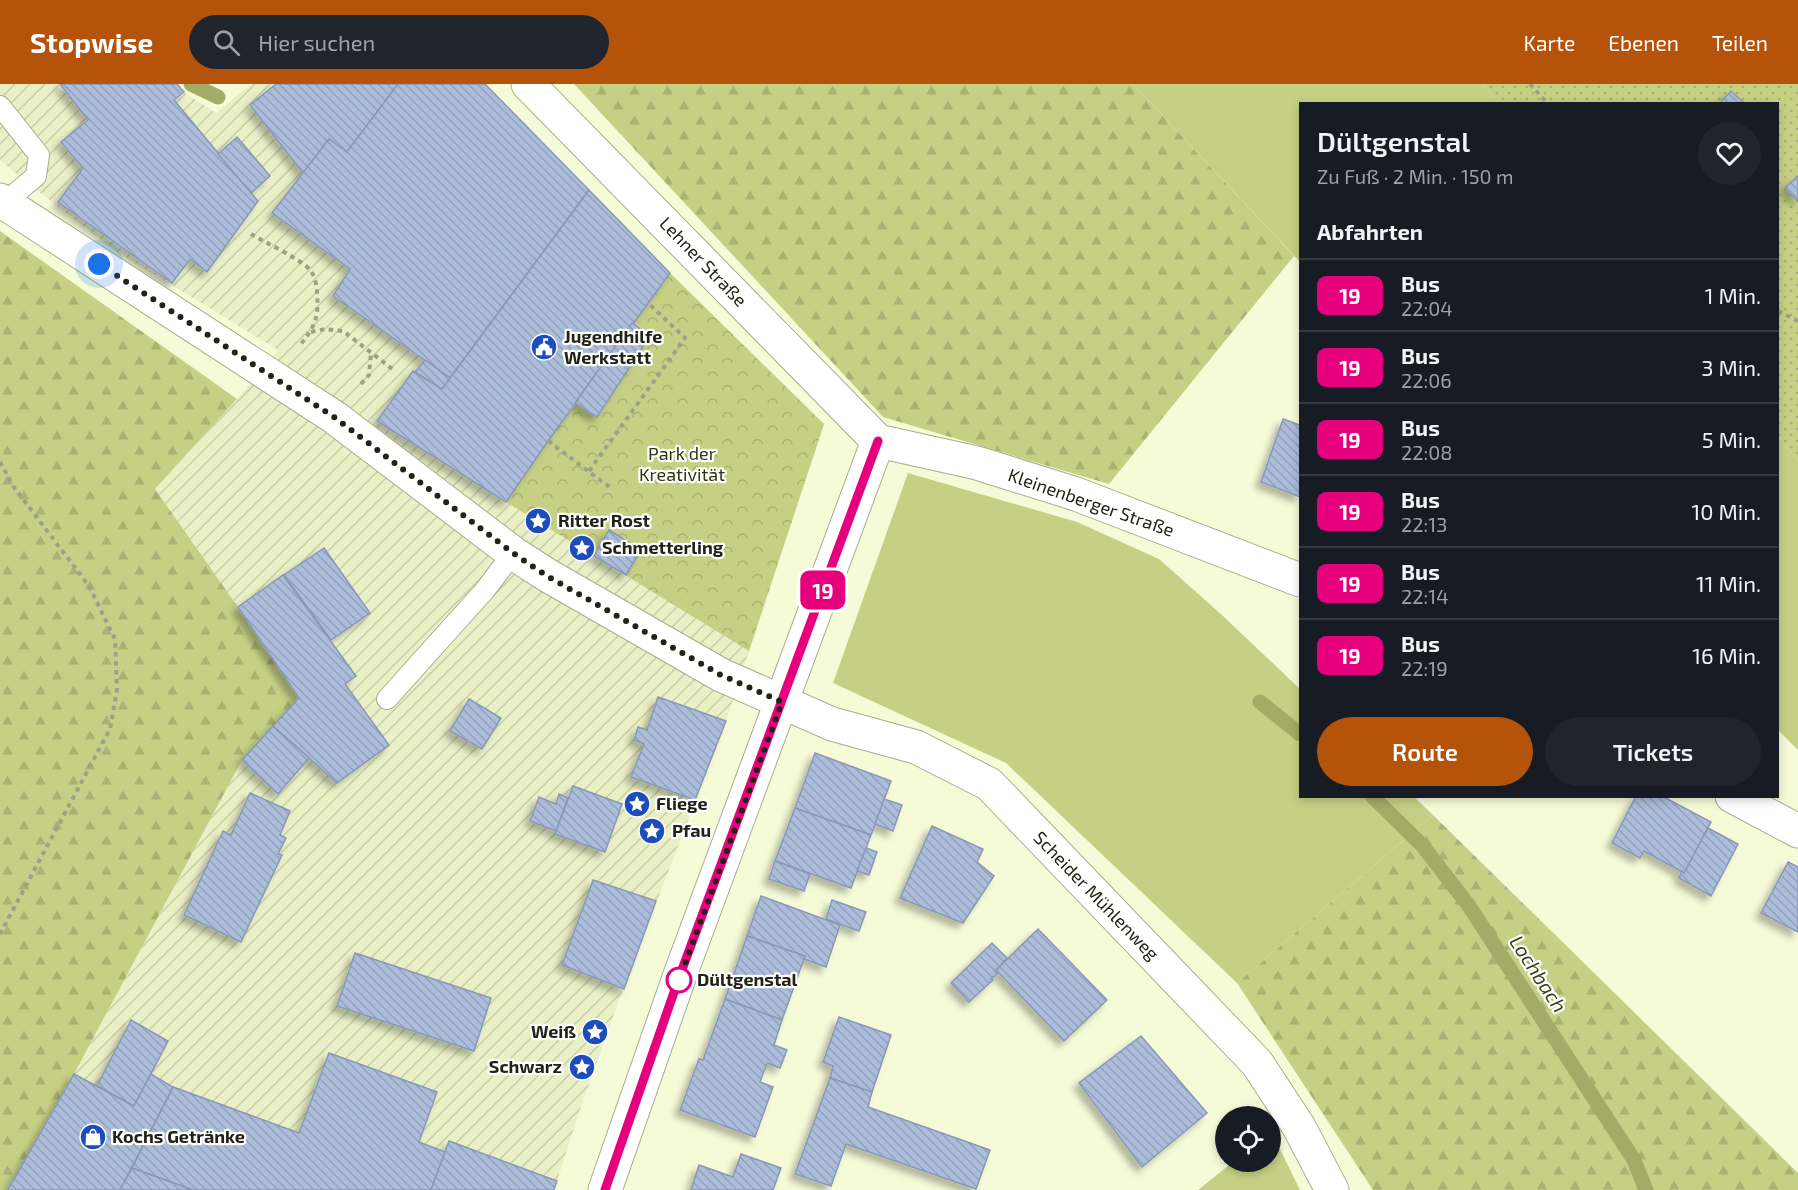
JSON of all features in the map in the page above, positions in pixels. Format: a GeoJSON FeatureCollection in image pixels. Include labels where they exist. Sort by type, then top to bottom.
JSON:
{"type":"FeatureCollection","features":[{"type":"Feature","properties":{"kind":"street","name":"Lehner Straße"},"geometry":{"type":"LineString","coordinates":[[528,84],[878,441]]}},
{"type":"Feature","properties":{"kind":"street","name":"Scheider Mühlenweg"},"geometry":{"type":"LineString","coordinates":[[2,201],[334,417],[513,553],[547,576],[721,675],[832,724],[916,747],[989,784],[1257,1064],[1299,1127],[1332,1190]]}},
{"type":"Feature","properties":{"kind":"street","name":"Kleinenberger Straße"},"geometry":{"type":"LineString","coordinates":[[878,441],[977,463],[1076,494],[1299,579]]}},
{"type":"Feature","properties":{"kind":"street"},"geometry":{"type":"LineString","coordinates":[[605,1190],[680,975],[878,441]]}},
{"type":"Feature","properties":{"kind":"street"},"geometry":{"type":"LineString","coordinates":[[1736,798],[1798,831]]}},
{"type":"Feature","properties":{"kind":"lane"},"geometry":{"type":"LineString","coordinates":[[0,106],[39,154],[36,176],[2,201]]}},
{"type":"Feature","properties":{"kind":"lane"},"geometry":{"type":"LineString","coordinates":[[387,699],[485,590],[513,553]]}},
{"type":"Feature","properties":{"kind":"path"},"geometry":{"type":"LineString","coordinates":[[1530,84],[1546,102]]}},
{"type":"Feature","properties":{"kind":"path"},"geometry":{"type":"LineString","coordinates":[[251,234],[310,270],[317,285],[318,311],[310,333],[325,329],[343,331],[395,371]]}},
{"type":"Feature","properties":{"kind":"path"},"geometry":{"type":"LineString","coordinates":[[589,471],[685,338],[647,302]]}},
{"type":"Feature","properties":{"kind":"path"},"geometry":{"type":"LineString","coordinates":[[1779,312],[1798,321]]}},
{"type":"Feature","properties":{"kind":"path"},"geometry":{"type":"LineString","coordinates":[[548,441],[612,489]]}},
{"type":"Feature","properties":{"kind":"path"},"geometry":{"type":"LineString","coordinates":[[0,462],[13,486],[89,586],[115,639],[117,690],[110,729],[0,934]]}},
{"type":"Feature","properties":{"kind":"shaded area"},"geometry":{"type":"Polygon","coordinates":[[[0,84],[177,84],[184,92],[216,113],[251,84],[485,84],[670,273],[824,424],[726,721],[618,1003],[554,1190],[8,1190],[74,1074],[242,760],[299,698],[155,489],[278,350],[113,249],[0,160],[0,84]]]}},
{"type":"Feature","properties":{"kind":"green space"},"geometry":{"type":"Polygon","coordinates":[[[574,84],[1133,84],[1294,256],[1109,484],[883,417],[574,84]]]}},
{"type":"Feature","properties":{"kind":"green space"},"geometry":{"type":"Polygon","coordinates":[[[1133,84],[1483,84],[1499,102],[1299,102],[1299,261],[1133,84]]]}},
{"type":"Feature","properties":{"kind":"green space"},"geometry":{"type":"Polygon","coordinates":[[[1483,84],[1798,84],[1798,460],[1779,437],[1779,102],[1499,102],[1483,84]]]}},
{"type":"Feature","properties":{"kind":"green space"},"geometry":{"type":"Polygon","coordinates":[[[0,231],[237,399],[155,489],[299,698],[242,760],[74,1074],[8,1190],[0,1190],[0,231]]]}},
{"type":"Feature","properties":{"kind":"green space","name":"Park der Kreativität"},"geometry":{"type":"Polygon","coordinates":[[[670,273],[824,424],[749,651],[506,502],[670,273]]]}},
{"type":"Feature","properties":{"kind":"green space"},"geometry":{"type":"Polygon","coordinates":[[[1779,437],[1798,460],[1798,750],[1779,731],[1779,437]]]}},
{"type":"Feature","properties":{"kind":"green space"},"geometry":{"type":"Polygon","coordinates":[[[908,473],[1077,522],[1159,559],[1299,688],[1299,798],[1415,798],[1433,815],[1237,983],[1006,763],[833,683],[908,473]]]}},
{"type":"Feature","properties":{"kind":"green space"},"geometry":{"type":"Polygon","coordinates":[[[1433,815],[1798,1173],[1798,1190],[1373,1190],[1237,983],[1433,815]]]}},
{"type":"Feature","properties":{"kind":"green space"},"geometry":{"type":"Polygon","coordinates":[[[1281,1151],[1300,1190],[1198,1190],[1220,1172],[1281,1172],[1281,1151]]]}},
{"type":"Feature","properties":{"kind":"building"},"geometry":{"type":"Polygon","coordinates":[[[60,84],[177,84],[184,92],[174,100],[258,201],[207,272],[190,259],[172,283],[58,202],[83,168],[61,142],[88,120],[60,84]]]}},
{"type":"Feature","properties":{"kind":"building"},"geometry":{"type":"Polygon","coordinates":[[[276,84],[398,84],[347,152],[329,139],[303,173],[250,105],[276,84]]]}},
{"type":"Feature","properties":{"kind":"building"},"geometry":{"type":"Polygon","coordinates":[[[398,84],[485,84],[589,190],[450,378],[333,296],[350,269],[272,213],[329,139],[347,152],[398,84]]]}},
{"type":"Feature","properties":{"kind":"building"},"geometry":{"type":"Polygon","coordinates":[[[1731,91],[1743,102],[1721,102],[1731,91]]]}},
{"type":"Feature","properties":{"kind":"building"},"geometry":{"type":"Polygon","coordinates":[[[237,137],[270,176],[251,193],[218,154],[237,137]]]}},
{"type":"Feature","properties":{"kind":"building"},"geometry":{"type":"Polygon","coordinates":[[[1798,176],[1798,201],[1785,188],[1798,176]]]}},
{"type":"Feature","properties":{"kind":"building","name":"Jugendhilfe Werkstatt"},"geometry":{"type":"Polygon","coordinates":[[[589,190],[670,273],[506,502],[377,421],[413,371],[442,389],[589,190]]]}},
{"type":"Feature","properties":{"kind":"building"},"geometry":{"type":"Polygon","coordinates":[[[632,323],[650,336],[597,417],[575,403],[632,323]]]}},
{"type":"Feature","properties":{"kind":"building"},"geometry":{"type":"Polygon","coordinates":[[[425,360],[450,378],[442,389],[415,372],[425,360]]]}},
{"type":"Feature","properties":{"kind":"building"},"geometry":{"type":"Polygon","coordinates":[[[1283,419],[1299,425],[1299,497],[1261,482],[1283,419]]]}},
{"type":"Feature","properties":{"kind":"building"},"geometry":{"type":"Polygon","coordinates":[[[609,530],[641,550],[626,575],[594,556],[609,530]]]}},
{"type":"Feature","properties":{"kind":"building"},"geometry":{"type":"Polygon","coordinates":[[[324,548],[370,613],[331,640],[284,575],[324,548]]]}},
{"type":"Feature","properties":{"kind":"building"},"geometry":{"type":"Polygon","coordinates":[[[283,575],[356,676],[345,684],[389,745],[337,783],[273,726],[299,698],[238,607],[283,575]]]}},
{"type":"Feature","properties":{"kind":"building"},"geometry":{"type":"Polygon","coordinates":[[[658,697],[726,721],[695,800],[631,777],[644,744],[634,740],[638,727],[647,730],[658,697]]]}},
{"type":"Feature","properties":{"kind":"building"},"geometry":{"type":"Polygon","coordinates":[[[469,699],[501,718],[482,749],[450,731],[469,699]]]}},
{"type":"Feature","properties":{"kind":"building"},"geometry":{"type":"Polygon","coordinates":[[[273,726],[309,758],[278,794],[242,760],[273,726]]]}},
{"type":"Feature","properties":{"kind":"building"},"geometry":{"type":"Polygon","coordinates":[[[815,753],[891,781],[871,835],[795,808],[815,753]]]}},
{"type":"Feature","properties":{"kind":"building"},"geometry":{"type":"Polygon","coordinates":[[[573,786],[622,804],[605,852],[555,834],[573,786]]]}},
{"type":"Feature","properties":{"kind":"building"},"geometry":{"type":"Polygon","coordinates":[[[250,793],[290,811],[280,835],[286,838],[278,854],[282,855],[241,942],[184,915],[223,831],[231,835],[250,793]]]}},
{"type":"Feature","properties":{"kind":"building"},"geometry":{"type":"Polygon","coordinates":[[[559,794],[568,798],[556,831],[530,821],[539,797],[556,804],[559,794]]]}},
{"type":"Feature","properties":{"kind":"building"},"geometry":{"type":"Polygon","coordinates":[[[1635,798],[1666,798],[1711,822],[1684,873],[1644,851],[1640,858],[1612,843],[1635,798]]]}},
{"type":"Feature","properties":{"kind":"building"},"geometry":{"type":"Polygon","coordinates":[[[884,799],[902,805],[893,831],[875,824],[884,799]]]}},
{"type":"Feature","properties":{"kind":"building"},"geometry":{"type":"Polygon","coordinates":[[[795,808],[871,835],[851,888],[775,861],[795,808]]]}},
{"type":"Feature","properties":{"kind":"building"},"geometry":{"type":"Polygon","coordinates":[[[932,826],[983,849],[977,862],[994,876],[963,923],[900,898],[932,826]]]}},
{"type":"Feature","properties":{"kind":"building"},"geometry":{"type":"Polygon","coordinates":[[[1708,828],[1738,844],[1711,896],[1679,878],[1682,871],[1684,873],[1708,828]]]}},
{"type":"Feature","properties":{"kind":"building"},"geometry":{"type":"Polygon","coordinates":[[[866,848],[877,852],[869,875],[857,871],[866,848]]]}},
{"type":"Feature","properties":{"kind":"building"},"geometry":{"type":"Polygon","coordinates":[[[775,861],[810,874],[804,891],[769,879],[775,861]]]}},
{"type":"Feature","properties":{"kind":"building"},"geometry":{"type":"Polygon","coordinates":[[[1788,862],[1798,867],[1798,932],[1761,913],[1788,862]]]}},
{"type":"Feature","properties":{"kind":"building"},"geometry":{"type":"Polygon","coordinates":[[[593,880],[656,901],[624,989],[562,965],[593,880]]]}},
{"type":"Feature","properties":{"kind":"building"},"geometry":{"type":"Polygon","coordinates":[[[761,896],[840,925],[826,967],[804,959],[805,956],[747,936],[761,896]]]}},
{"type":"Feature","properties":{"kind":"building"},"geometry":{"type":"Polygon","coordinates":[[[832,900],[866,912],[859,931],[826,919],[832,900]]]}},
{"type":"Feature","properties":{"kind":"building"},"geometry":{"type":"Polygon","coordinates":[[[1038,929],[1107,1000],[1064,1041],[996,970],[1038,929]]]}},
{"type":"Feature","properties":{"kind":"building"},"geometry":{"type":"Polygon","coordinates":[[[747,936],[805,956],[782,1020],[725,999],[747,936]]]}},
{"type":"Feature","properties":{"kind":"building"},"geometry":{"type":"Polygon","coordinates":[[[992,943],[1007,958],[996,970],[998,973],[991,979],[993,980],[969,1002],[951,983],[992,943]]]}},
{"type":"Feature","properties":{"kind":"building"},"geometry":{"type":"Polygon","coordinates":[[[355,953],[491,998],[474,1051],[337,1006],[355,953]]]}},
{"type":"Feature","properties":{"kind":"building"},"geometry":{"type":"Polygon","coordinates":[[[725,999],[782,1020],[774,1045],[787,1050],[780,1068],[767,1063],[760,1082],[773,1087],[755,1137],[680,1110],[699,1059],[703,1060],[725,999]]]}},
{"type":"Feature","properties":{"kind":"building"},"geometry":{"type":"Polygon","coordinates":[[[839,1017],[891,1035],[872,1092],[830,1078],[833,1066],[823,1062],[839,1017]]]}},
{"type":"Feature","properties":{"kind":"building"},"geometry":{"type":"Polygon","coordinates":[[[131,1020],[168,1041],[134,1106],[97,1086],[131,1020]]]}},
{"type":"Feature","properties":{"kind":"building"},"geometry":{"type":"Polygon","coordinates":[[[1141,1036],[1207,1113],[1142,1167],[1079,1083],[1141,1036]]]}},
{"type":"Feature","properties":{"kind":"building"},"geometry":{"type":"Polygon","coordinates":[[[329,1053],[437,1092],[419,1142],[445,1152],[431,1190],[193,1190],[132,1168],[173,1087],[299,1133],[329,1053]]]}},
{"type":"Feature","properties":{"kind":"building","name":"Kochs Getränke"},"geometry":{"type":"Polygon","coordinates":[[[74,1074],[134,1106],[151,1074],[173,1087],[120,1190],[8,1190],[74,1074]]]}},
{"type":"Feature","properties":{"kind":"building"},"geometry":{"type":"Polygon","coordinates":[[[830,1078],[872,1092],[868,1107],[990,1150],[976,1189],[846,1144],[831,1186],[795,1174],[830,1078]]]}},
{"type":"Feature","properties":{"kind":"building"},"geometry":{"type":"Polygon","coordinates":[[[449,1141],[557,1181],[554,1190],[431,1190],[449,1141]]]}},
{"type":"Feature","properties":{"kind":"building"},"geometry":{"type":"Polygon","coordinates":[[[741,1154],[781,1168],[773,1190],[691,1190],[699,1165],[733,1177],[741,1154]]]}},
{"type":"Feature","properties":{"kind":"building"},"geometry":{"type":"Polygon","coordinates":[[[132,1168],[193,1190],[120,1190],[132,1168]]]}},
{"type":"Feature","properties":{"kind":"waterway","name":"Lochbach"},"geometry":{"type":"LineString","coordinates":[[191,84],[218,97]]}},
{"type":"Feature","properties":{"kind":"waterway","name":"Lochbach"},"geometry":{"type":"LineString","coordinates":[[1260,702],[1299,733]]}},
{"type":"Feature","properties":{"kind":"waterway","name":"Lochbach"},"geometry":{"type":"LineString","coordinates":[[1374,798],[1422,845],[1469,906],[1634,1160],[1646,1190]]}},
{"type":"Feature","properties":{"kind":"bus line","name":"19"},"geometry":{"type":"LineString","coordinates":[[605,1190],[680,975],[878,441]]}},
{"type":"Feature","properties":{"kind":"place","name":"Jugendhilfe Werkstatt"},"geometry":{"type":"Point","coordinates":[544,347]}},
{"type":"Feature","properties":{"kind":"place","name":"Ritter Rost"},"geometry":{"type":"Point","coordinates":[538,521]}},
{"type":"Feature","properties":{"kind":"place","name":"Schmetterling"},"geometry":{"type":"Point","coordinates":[582,548]}},
{"type":"Feature","properties":{"kind":"place","name":"Fliege"},"geometry":{"type":"Point","coordinates":[637,804]}},
{"type":"Feature","properties":{"kind":"place","name":"Pfau"},"geometry":{"type":"Point","coordinates":[652,831]}},
{"type":"Feature","properties":{"kind":"place","name":"Dültgenstal"},"geometry":{"type":"Point","coordinates":[679,980]}},
{"type":"Feature","properties":{"kind":"place","name":"Weiß"},"geometry":{"type":"Point","coordinates":[595,1032]}},
{"type":"Feature","properties":{"kind":"place","name":"Schwarz"},"geometry":{"type":"Point","coordinates":[582,1067]}},
{"type":"Feature","properties":{"kind":"place","name":"Kochs Getränke"},"geometry":{"type":"Point","coordinates":[93,1137]}},
{"type":"Feature","properties":{"kind":"route"},"geometry":{"type":"LineString","coordinates":[[99,264],[334,417],[513,553],[547,576],[721,675],[782,702],[679,980]]}}]}
